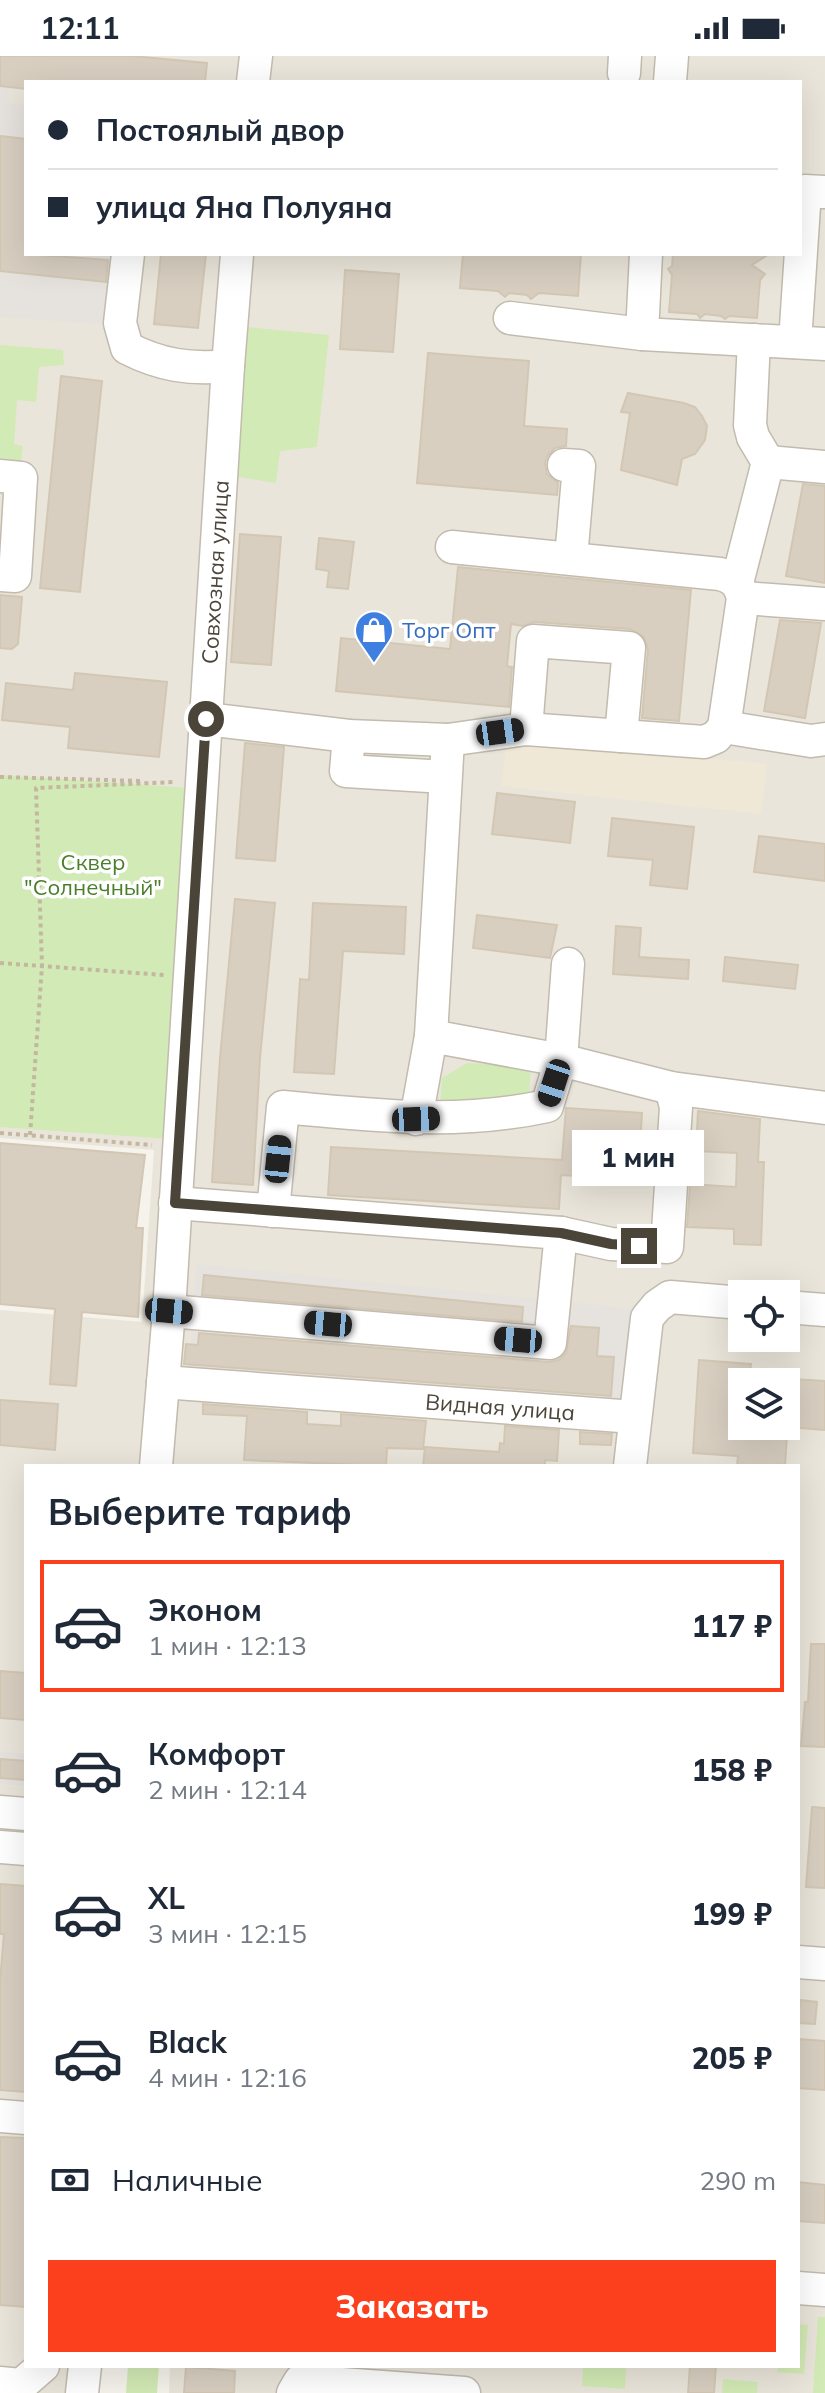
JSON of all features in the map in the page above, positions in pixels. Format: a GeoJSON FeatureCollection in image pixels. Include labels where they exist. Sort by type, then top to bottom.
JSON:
{"type":"FeatureCollection","features":[{"type":"Feature","properties":{"kind":"street"},"geometry":{"type":"LineString","coordinates":[[253,80],[256,56]]}},
{"type":"Feature","properties":{"kind":"street"},"geometry":{"type":"LineString","coordinates":[[670,80],[672,56]]}},
{"type":"Feature","properties":{"kind":"street"},"geometry":{"type":"LineString","coordinates":[[510,318],[642,334],[810,343],[805,191],[825,192]]}},
{"type":"Feature","properties":{"kind":"street"},"geometry":{"type":"LineString","coordinates":[[128,256],[120,323],[127,348],[154,362],[209,368],[228,366]]}},
{"type":"Feature","properties":{"kind":"street","name":"Совхозная улица"},"geometry":{"type":"LineString","coordinates":[[156,1464],[169,1311],[237,256]]}},
{"type":"Feature","properties":{"kind":"street"},"geometry":{"type":"LineString","coordinates":[[642,334],[646,256]]}},
{"type":"Feature","properties":{"kind":"street"},"geometry":{"type":"LineString","coordinates":[[206,719],[349,736],[448,740],[526,729],[704,742],[716,737],[724,727],[740,590],[768,462],[753,437],[750,425],[754,340]]}},
{"type":"Feature","properties":{"kind":"street"},"geometry":{"type":"LineString","coordinates":[[768,462],[825,467]]}},
{"type":"Feature","properties":{"kind":"street"},"geometry":{"type":"LineString","coordinates":[[564,465],[579,466],[571,558]]}},
{"type":"Feature","properties":{"kind":"street"},"geometry":{"type":"LineString","coordinates":[[0,476],[21,478],[15,576],[0,575]]}},
{"type":"Feature","properties":{"kind":"street"},"geometry":{"type":"LineString","coordinates":[[452,547],[720,574],[731,577],[740,590],[825,604]]}},
{"type":"Feature","properties":{"kind":"street"},"geometry":{"type":"LineString","coordinates":[[526,729],[533,641],[629,648],[621,736]]}},
{"type":"Feature","properties":{"kind":"street"},"geometry":{"type":"LineString","coordinates":[[724,727],[811,741],[825,739]]}},
{"type":"Feature","properties":{"kind":"street"},"geometry":{"type":"LineString","coordinates":[[349,736],[346,771],[445,777]]}},
{"type":"Feature","properties":{"kind":"street"},"geometry":{"type":"LineString","coordinates":[[416,1119],[431,1036],[448,740]]}},
{"type":"Feature","properties":{"kind":"street"},"geometry":{"type":"LineString","coordinates":[[273,1211],[283,1107],[416,1119],[502,1116],[547,1106],[561,1060],[568,964]]}},
{"type":"Feature","properties":{"kind":"street"},"geometry":{"type":"LineString","coordinates":[[431,1036],[561,1060],[671,1088],[825,1108]]}},
{"type":"Feature","properties":{"kind":"street"},"geometry":{"type":"LineString","coordinates":[[175,1203],[561,1233],[611,1244],[667,1247],[676,1107],[671,1088]]}},
{"type":"Feature","properties":{"kind":"street"},"geometry":{"type":"LineString","coordinates":[[169,1311],[550,1343],[561,1233]]}},
{"type":"Feature","properties":{"kind":"street"},"geometry":{"type":"LineString","coordinates":[[630,1464],[647,1318],[670,1297],[728,1302]]}},
{"type":"Feature","properties":{"kind":"street"},"geometry":{"type":"LineString","coordinates":[[800,1308],[825,1310]]}},
{"type":"Feature","properties":{"kind":"street","name":"Видная улица"},"geometry":{"type":"LineString","coordinates":[[163,1382],[634,1417]]}},
{"type":"Feature","properties":{"kind":"street"},"geometry":{"type":"LineString","coordinates":[[0,1812],[24,1814]]}},
{"type":"Feature","properties":{"kind":"street"},"geometry":{"type":"LineString","coordinates":[[0,1847],[24,1849]]}},
{"type":"Feature","properties":{"kind":"street"},"geometry":{"type":"LineString","coordinates":[[800,1962],[825,1964]]}},
{"type":"Feature","properties":{"kind":"street"},"geometry":{"type":"LineString","coordinates":[[0,2116],[24,2118]]}},
{"type":"Feature","properties":{"kind":"street"},"geometry":{"type":"LineString","coordinates":[[800,2288],[825,2290]]}},
{"type":"Feature","properties":{"kind":"street"},"geometry":{"type":"LineString","coordinates":[[0,2383],[21,2385],[41,2368]]}},
{"type":"Feature","properties":{"kind":"street"},"geometry":{"type":"LineString","coordinates":[[82,2393],[85,2368]]}},
{"type":"Feature","properties":{"kind":"street"},"geometry":{"type":"LineString","coordinates":[[293,2393],[300,2381],[464,2393]]}},
{"type":"Feature","properties":{"kind":"path"},"geometry":{"type":"LineString","coordinates":[[0,777],[178,782],[36,788],[42,966],[30,1135]]}},
{"type":"Feature","properties":{"kind":"path"},"geometry":{"type":"LineString","coordinates":[[0,963],[171,975]]}},
{"type":"Feature","properties":{"kind":"path"},"geometry":{"type":"LineString","coordinates":[[0,1133],[158,1145]]}},
{"type":"Feature","properties":{"kind":"shaded area"},"geometry":{"type":"Polygon","coordinates":[[[0,56],[825,56],[825,2393],[169,2393],[170,2368],[800,2368],[800,1464],[24,1464],[24,1753],[0,1751],[0,1310],[142,1322],[154,1150],[0,1138],[0,56]]]}},
{"type":"Feature","properties":{"kind":"shaded area"},"geometry":{"type":"Polygon","coordinates":[[[0,56],[13,56],[8,103],[24,105],[24,256],[120,256],[113,325],[0,317],[0,56]]]}},
{"type":"Feature","properties":{"kind":"shaded area"},"geometry":{"type":"Polygon","coordinates":[[[507,739],[767,764],[761,814],[501,786],[507,739]]]}},
{"type":"Feature","properties":{"kind":"shaded area"},"geometry":{"type":"Polygon","coordinates":[[[196,1264],[634,1309],[625,1404],[189,1374],[196,1264]]]}},
{"type":"Feature","properties":{"kind":"shaded area"},"geometry":{"type":"Polygon","coordinates":[[[0,1751],[24,1753],[24,1787],[0,1784],[0,1751]]]}},
{"type":"Feature","properties":{"kind":"shaded area"},"geometry":{"type":"Polygon","coordinates":[[[0,1784],[24,1787],[24,2368],[70,2368],[68,2393],[0,2393],[0,1784]]]}},
{"type":"Feature","properties":{"kind":"green space"},"geometry":{"type":"Polygon","coordinates":[[[245,327],[329,335],[317,447],[280,451],[276,483],[227,475],[245,327]]]}},
{"type":"Feature","properties":{"kind":"green space"},"geometry":{"type":"Polygon","coordinates":[[[0,345],[63,350],[64,365],[39,367],[36,402],[17,400],[14,444],[23,446],[21,461],[0,458],[0,345]]]}},
{"type":"Feature","properties":{"kind":"green space","name":"Сквер \"Солнечный\""},"geometry":{"type":"Polygon","coordinates":[[[0,775],[191,788],[169,1139],[0,1127],[0,775]]]}},
{"type":"Feature","properties":{"kind":"green space"},"geometry":{"type":"Polygon","coordinates":[[[467,1063],[531,1066],[529,1097],[440,1107],[442,1078],[467,1063]]]}},
{"type":"Feature","properties":{"kind":"green space"},"geometry":{"type":"Polygon","coordinates":[[[818,2317],[825,2317],[825,2393],[813,2393],[818,2317]]]}},
{"type":"Feature","properties":{"kind":"green space"},"geometry":{"type":"Polygon","coordinates":[[[800,2324],[808,2325],[804,2374],[777,2372],[778,2368],[800,2368],[800,2324]]]}},
{"type":"Feature","properties":{"kind":"green space"},"geometry":{"type":"Polygon","coordinates":[[[128,2368],[159,2368],[157,2393],[126,2393],[128,2368]]]}},
{"type":"Feature","properties":{"kind":"green space"},"geometry":{"type":"Polygon","coordinates":[[[583,2368],[626,2368],[625,2389],[582,2386],[583,2368]]]}},
{"type":"Feature","properties":{"kind":"green space"},"geometry":{"type":"Polygon","coordinates":[[[723,2379],[758,2382],[757,2393],[722,2393],[723,2379]]]}},
{"type":"Feature","properties":{"kind":"building"},"geometry":{"type":"Polygon","coordinates":[[[0,56],[132,56],[207,63],[205,80],[24,80],[24,89],[0,86],[0,56]]]}},
{"type":"Feature","properties":{"kind":"building"},"geometry":{"type":"Polygon","coordinates":[[[0,136],[24,139],[24,256],[108,260],[106,282],[0,271],[0,136]]]}},
{"type":"Feature","properties":{"kind":"building"},"geometry":{"type":"Polygon","coordinates":[[[161,256],[206,256],[198,328],[154,324],[161,256]]]}},
{"type":"Feature","properties":{"kind":"building"},"geometry":{"type":"Polygon","coordinates":[[[463,256],[581,256],[578,296],[539,293],[531,299],[527,295],[509,293],[505,297],[498,291],[460,288],[463,256]]]}},
{"type":"Feature","properties":{"kind":"building"},"geometry":{"type":"Polygon","coordinates":[[[673,256],[766,256],[752,265],[765,274],[760,280],[757,318],[729,316],[725,319],[705,314],[700,318],[697,314],[669,312],[672,275],[668,269],[672,266],[673,256]]]}},
{"type":"Feature","properties":{"kind":"building"},"geometry":{"type":"Polygon","coordinates":[[[345,270],[399,274],[393,352],[340,349],[345,270]]]}},
{"type":"Feature","properties":{"kind":"building"},"geometry":{"type":"Polygon","coordinates":[[[428,353],[529,361],[524,426],[567,429],[566,446],[555,448],[545,463],[547,474],[558,483],[557,495],[417,483],[428,353]]]}},
{"type":"Feature","properties":{"kind":"building"},"geometry":{"type":"Polygon","coordinates":[[[61,376],[102,381],[80,592],[40,588],[61,376]]]}},
{"type":"Feature","properties":{"kind":"building"},"geometry":{"type":"Polygon","coordinates":[[[628,393],[684,403],[695,407],[702,416],[707,426],[705,440],[695,454],[682,459],[677,485],[621,470],[630,413],[621,412],[628,393]]]}},
{"type":"Feature","properties":{"kind":"building"},"geometry":{"type":"Polygon","coordinates":[[[803,484],[825,486],[825,583],[786,576],[803,484]]]}},
{"type":"Feature","properties":{"kind":"building"},"geometry":{"type":"Polygon","coordinates":[[[240,534],[281,537],[271,665],[231,662],[240,534]]]}},
{"type":"Feature","properties":{"kind":"building"},"geometry":{"type":"Polygon","coordinates":[[[319,538],[354,542],[348,589],[327,587],[329,571],[316,569],[319,538]]]}},
{"type":"Feature","properties":{"kind":"building"},"geometry":{"type":"Polygon","coordinates":[[[458,567],[691,590],[679,721],[642,718],[648,649],[644,637],[630,629],[534,622],[523,626],[511,624],[507,666],[512,667],[509,707],[336,691],[341,638],[450,649],[458,567]]]}},
{"type":"Feature","properties":{"kind":"building"},"geometry":{"type":"Polygon","coordinates":[[[0,595],[22,597],[18,644],[12,649],[0,648],[0,595]]]}},
{"type":"Feature","properties":{"kind":"building"},"geometry":{"type":"Polygon","coordinates":[[[780,620],[821,623],[805,718],[764,711],[780,620]]]}},
{"type":"Feature","properties":{"kind":"building"},"geometry":{"type":"Polygon","coordinates":[[[75,673],[167,682],[159,757],[68,748],[70,727],[2,720],[6,683],[73,690],[75,673]]]}},
{"type":"Feature","properties":{"kind":"building"},"geometry":{"type":"Polygon","coordinates":[[[245,743],[284,747],[275,861],[236,858],[245,743]]]}},
{"type":"Feature","properties":{"kind":"building"},"geometry":{"type":"Polygon","coordinates":[[[497,793],[575,802],[570,843],[492,834],[497,793]]]}},
{"type":"Feature","properties":{"kind":"building"},"geometry":{"type":"Polygon","coordinates":[[[612,818],[694,827],[687,889],[650,885],[653,860],[608,856],[612,818]]]}},
{"type":"Feature","properties":{"kind":"building"},"geometry":{"type":"Polygon","coordinates":[[[759,836],[825,844],[825,881],[754,872],[759,836]]]}},
{"type":"Feature","properties":{"kind":"building"},"geometry":{"type":"Polygon","coordinates":[[[235,899],[275,903],[260,1058],[253,1185],[212,1182],[235,899]]]}},
{"type":"Feature","properties":{"kind":"building"},"geometry":{"type":"Polygon","coordinates":[[[313,903],[406,907],[404,954],[343,951],[334,1074],[294,1072],[300,979],[309,980],[313,903]]]}},
{"type":"Feature","properties":{"kind":"building"},"geometry":{"type":"Polygon","coordinates":[[[477,915],[557,925],[550,958],[473,948],[477,915]]]}},
{"type":"Feature","properties":{"kind":"building"},"geometry":{"type":"Polygon","coordinates":[[[616,926],[641,928],[639,957],[689,960],[688,979],[613,974],[616,926]]]}},
{"type":"Feature","properties":{"kind":"building"},"geometry":{"type":"Polygon","coordinates":[[[725,957],[798,965],[795,989],[723,981],[725,957]]]}},
{"type":"Feature","properties":{"kind":"building"},"geometry":{"type":"Polygon","coordinates":[[[566,1108],[642,1113],[638,1180],[561,1175],[559,1209],[328,1195],[331,1147],[562,1160],[566,1108]]]}},
{"type":"Feature","properties":{"kind":"building"},"geometry":{"type":"Polygon","coordinates":[[[698,1111],[760,1119],[758,1162],[764,1162],[761,1245],[734,1244],[734,1229],[687,1227],[690,1184],[736,1187],[737,1153],[696,1151],[698,1111]]]}},
{"type":"Feature","properties":{"kind":"building"},"geometry":{"type":"Polygon","coordinates":[[[0,1143],[145,1155],[136,1228],[143,1228],[138,1317],[82,1312],[76,1386],[50,1384],[55,1309],[0,1304],[0,1143]]]}},
{"type":"Feature","properties":{"kind":"building"},"geometry":{"type":"Polygon","coordinates":[[[204,1275],[523,1307],[522,1322],[202,1295],[204,1275]]]}},
{"type":"Feature","properties":{"kind":"building"},"geometry":{"type":"Polygon","coordinates":[[[571,1326],[599,1328],[597,1356],[614,1357],[611,1396],[184,1364],[186,1344],[198,1345],[199,1333],[549,1362],[559,1360],[566,1353],[571,1326]]]}},
{"type":"Feature","properties":{"kind":"building"},"geometry":{"type":"Polygon","coordinates":[[[699,1360],[751,1364],[751,1368],[728,1368],[728,1440],[787,1440],[785,1464],[737,1464],[738,1456],[693,1453],[699,1360]]]}},
{"type":"Feature","properties":{"kind":"building"},"geometry":{"type":"Polygon","coordinates":[[[800,1379],[825,1381],[825,1430],[800,1428],[800,1379]]]}},
{"type":"Feature","properties":{"kind":"building"},"geometry":{"type":"Polygon","coordinates":[[[0,1400],[58,1404],[55,1450],[0,1445],[0,1400]]]}},
{"type":"Feature","properties":{"kind":"building"},"geometry":{"type":"Polygon","coordinates":[[[203,1404],[307,1412],[307,1424],[341,1426],[341,1414],[426,1421],[423,1449],[387,1448],[386,1464],[339,1464],[244,1460],[247,1416],[203,1414],[203,1404]]]}},
{"type":"Feature","properties":{"kind":"building"},"geometry":{"type":"Polygon","coordinates":[[[505,1426],[559,1430],[557,1461],[545,1460],[545,1464],[423,1464],[425,1447],[499,1452],[500,1443],[504,1444],[505,1426]]]}},
{"type":"Feature","properties":{"kind":"building"},"geometry":{"type":"Polygon","coordinates":[[[580,1432],[612,1434],[611,1445],[580,1444],[580,1432]]]}},
{"type":"Feature","properties":{"kind":"building"},"geometry":{"type":"Polygon","coordinates":[[[811,1644],[825,1644],[825,1747],[801,1746],[805,1702],[808,1702],[811,1644]]]}},
{"type":"Feature","properties":{"kind":"building"},"geometry":{"type":"Polygon","coordinates":[[[0,1671],[24,1673],[24,1720],[0,1718],[0,1671]]]}},
{"type":"Feature","properties":{"kind":"building"},"geometry":{"type":"Polygon","coordinates":[[[0,1759],[24,1761],[24,1780],[0,1778],[0,1759]]]}},
{"type":"Feature","properties":{"kind":"building"},"geometry":{"type":"Polygon","coordinates":[[[812,1807],[825,1808],[825,1888],[806,1887],[812,1807]]]}},
{"type":"Feature","properties":{"kind":"building"},"geometry":{"type":"Polygon","coordinates":[[[0,1884],[24,1886],[24,2092],[0,2090],[0,1981],[4,1934],[0,1934],[0,1884]]]}},
{"type":"Feature","properties":{"kind":"building"},"geometry":{"type":"Polygon","coordinates":[[[800,2000],[817,2002],[815,2024],[800,2023],[800,2000]]]}},
{"type":"Feature","properties":{"kind":"building"},"geometry":{"type":"Polygon","coordinates":[[[800,2039],[825,2041],[825,2090],[800,2088],[800,2039]]]}},
{"type":"Feature","properties":{"kind":"building"},"geometry":{"type":"Polygon","coordinates":[[[0,2137],[24,2138],[24,2307],[0,2305],[0,2137]]]}},
{"type":"Feature","properties":{"kind":"building"},"geometry":{"type":"Polygon","coordinates":[[[800,2182],[825,2185],[825,2223],[800,2221],[800,2182]]]}},
{"type":"Feature","properties":{"kind":"building"},"geometry":{"type":"Polygon","coordinates":[[[186,2368],[235,2371],[234,2393],[184,2393],[186,2368]]]}},
{"type":"Feature","properties":{"kind":"building"},"geometry":{"type":"Polygon","coordinates":[[[690,2368],[716,2368],[714,2393],[688,2393],[690,2368]]]}},
{"type":"Feature","properties":{"kind":"place","name":"Торг Опт"},"geometry":{"type":"Point","coordinates":[374,664]}},
{"type":"Feature","properties":{"kind":"route"},"geometry":{"type":"LineString","coordinates":[[206,719],[175,1203],[561,1233],[611,1244],[639,1246]]}}]}
